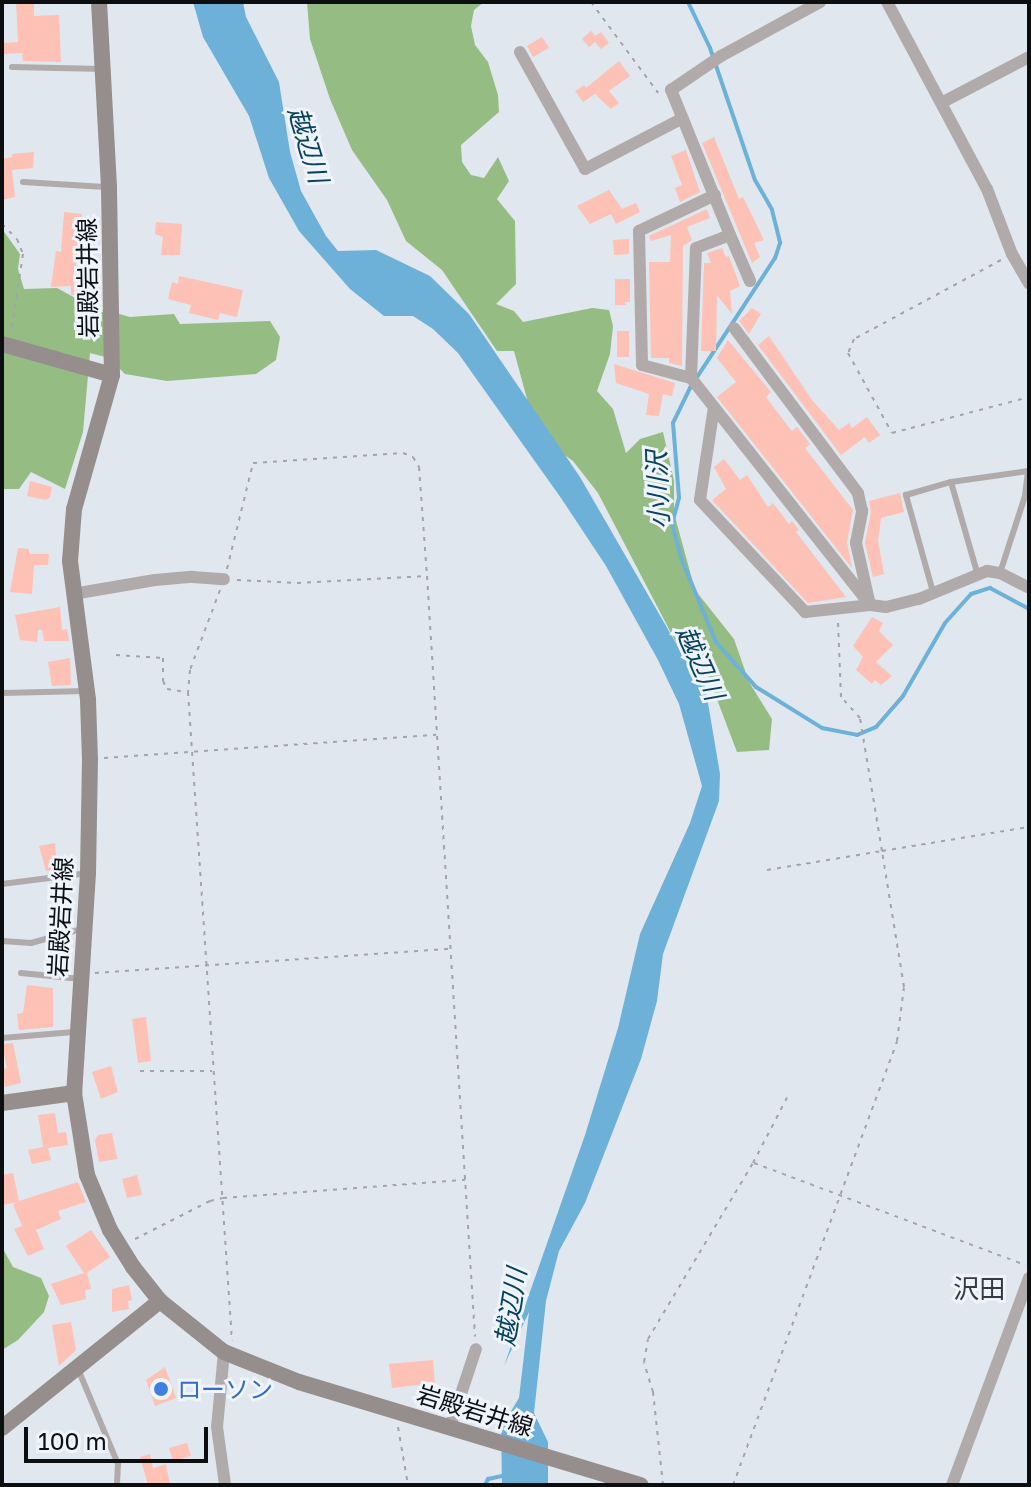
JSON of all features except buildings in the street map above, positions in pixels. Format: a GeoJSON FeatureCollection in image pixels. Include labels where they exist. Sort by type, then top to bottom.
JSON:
{"type":"FeatureCollection","features":[{"type":"Feature","properties":{"kind":"main road","name":"岩殿岩井線"},"geometry":{"type":"LineString","coordinates":[[99,2],[109,187],[112,375],[74,509],[70,561],[87,691],[90,759],[88,873],[74,1093],[87,1175],[118,1245],[160,1301],[228,1353],[299,1382],[641,1485]]}},
{"type":"Feature","properties":{"kind":"main road"},"geometry":{"type":"LineString","coordinates":[[5,344],[92,372],[112,375]]}},
{"type":"Feature","properties":{"kind":"main road"},"geometry":{"type":"LineString","coordinates":[[2,1103],[74,1093]]}},
{"type":"Feature","properties":{"kind":"main road"},"geometry":{"type":"LineString","coordinates":[[2,1428],[160,1301]]}},
{"type":"Feature","properties":{"kind":"street"},"geometry":{"type":"LineString","coordinates":[[748,276],[750,281],[671,90],[721,56],[820,2]]}},
{"type":"Feature","properties":{"kind":"street"},"geometry":{"type":"LineString","coordinates":[[887,2],[987,189],[1012,254],[1029,283]]}},
{"type":"Feature","properties":{"kind":"street"},"geometry":{"type":"LineString","coordinates":[[520,52],[585,169],[683,118]]}},
{"type":"Feature","properties":{"kind":"street"},"geometry":{"type":"LineString","coordinates":[[943,102],[1029,57]]}},
{"type":"Feature","properties":{"kind":"street"},"geometry":{"type":"LineString","coordinates":[[715,195],[639,231],[642,365],[691,378],[870,605]]}},
{"type":"Feature","properties":{"kind":"street"},"geometry":{"type":"LineString","coordinates":[[691,378],[696,248],[730,235]]}},
{"type":"Feature","properties":{"kind":"street"},"geometry":{"type":"LineString","coordinates":[[734,328],[858,493],[862,511],[856,543],[870,605]]}},
{"type":"Feature","properties":{"kind":"street"},"geometry":{"type":"LineString","coordinates":[[714,407],[700,500],[805,612],[870,605],[886,607],[933,592],[977,572],[1000,573],[1029,588]]}},
{"type":"Feature","properties":{"kind":"street"},"geometry":{"type":"LineString","coordinates":[[73,594],[155,580],[192,577],[224,579]]}},
{"type":"Feature","properties":{"kind":"street"},"geometry":{"type":"LineString","coordinates":[[952,1485],[1029,1278]]}},
{"type":"Feature","properties":{"kind":"street"},"geometry":{"type":"LineString","coordinates":[[450,1427],[476,1349]]}},
{"type":"Feature","properties":{"kind":"street"},"geometry":{"type":"LineString","coordinates":[[225,1485],[217,1427],[228,1353]]}},
{"type":"Feature","properties":{"kind":"lane"},"geometry":{"type":"LineString","coordinates":[[12,67],[103,69]]}},
{"type":"Feature","properties":{"kind":"lane"},"geometry":{"type":"LineString","coordinates":[[23,182],[109,187]]}},
{"type":"Feature","properties":{"kind":"lane"},"geometry":{"type":"LineString","coordinates":[[933,592],[906,495],[951,482],[1028,471],[1025,496],[1000,573]]}},
{"type":"Feature","properties":{"kind":"lane"},"geometry":{"type":"LineString","coordinates":[[951,482],[977,572]]}},
{"type":"Feature","properties":{"kind":"lane"},"geometry":{"type":"LineString","coordinates":[[2,693],[87,691]]}},
{"type":"Feature","properties":{"kind":"lane"},"geometry":{"type":"LineString","coordinates":[[2,884],[88,873]]}},
{"type":"Feature","properties":{"kind":"lane"},"geometry":{"type":"LineString","coordinates":[[2,941],[31,943],[85,928]]}},
{"type":"Feature","properties":{"kind":"lane"},"geometry":{"type":"LineString","coordinates":[[21,973],[81,977]]}},
{"type":"Feature","properties":{"kind":"lane"},"geometry":{"type":"LineString","coordinates":[[2,1038],[78,1031]]}},
{"type":"Feature","properties":{"kind":"lane"},"geometry":{"type":"LineString","coordinates":[[78,1369],[118,1464],[117,1485]]}},
{"type":"Feature","properties":{"kind":"path"},"geometry":{"type":"LineString","coordinates":[[591,2],[658,93],[671,90]]}},
{"type":"Feature","properties":{"kind":"path"},"geometry":{"type":"LineString","coordinates":[[2,224],[17,239],[23,254],[5,344]]}},
{"type":"Feature","properties":{"kind":"path"},"geometry":{"type":"LineString","coordinates":[[1012,254],[854,339],[848,353],[892,433],[1029,397]]}},
{"type":"Feature","properties":{"kind":"path"},"geometry":{"type":"LineString","coordinates":[[228,1353],[223,1198],[188,692],[190,670],[224,579],[253,463],[403,453],[413,457],[419,467],[476,1349]]}},
{"type":"Feature","properties":{"kind":"path"},"geometry":{"type":"LineString","coordinates":[[224,579],[297,583],[427,576]]}},
{"type":"Feature","properties":{"kind":"path"},"geometry":{"type":"LineString","coordinates":[[733,1485],[897,1041],[901,1015],[904,987],[867,746],[860,718],[841,697],[838,610]]}},
{"type":"Feature","properties":{"kind":"path"},"geometry":{"type":"LineString","coordinates":[[116,655],[163,658],[163,681],[167,689],[188,692]]}},
{"type":"Feature","properties":{"kind":"path"},"geometry":{"type":"LineString","coordinates":[[90,759],[436,735]]}},
{"type":"Feature","properties":{"kind":"path"},"geometry":{"type":"LineString","coordinates":[[767,870],[1029,827]]}},
{"type":"Feature","properties":{"kind":"path"},"geometry":{"type":"LineString","coordinates":[[81,977],[207,964],[450,949]]}},
{"type":"Feature","properties":{"kind":"path"},"geometry":{"type":"LineString","coordinates":[[140,1071],[213,1071]]}},
{"type":"Feature","properties":{"kind":"path"},"geometry":{"type":"LineString","coordinates":[[663,1485],[653,1392],[644,1362],[648,1339],[753,1163],[790,1092]]}},
{"type":"Feature","properties":{"kind":"path"},"geometry":{"type":"LineString","coordinates":[[753,1163],[1029,1266]]}},
{"type":"Feature","properties":{"kind":"path"},"geometry":{"type":"LineString","coordinates":[[118,1245],[223,1198],[465,1180]]}},
{"type":"Feature","properties":{"kind":"path"},"geometry":{"type":"LineString","coordinates":[[395,1411],[408,1485]]}},
{"type":"Feature","properties":{"kind":"green space"},"geometry":{"type":"Polygon","coordinates":[[[307,2],[484,2],[474,10],[471,26],[475,45],[488,62],[498,95],[499,112],[461,145],[462,162],[471,175],[484,178],[498,157],[509,181],[497,199],[515,221],[516,284],[496,304],[514,311],[523,322],[592,308],[609,310],[613,326],[610,354],[597,391],[613,409],[626,453],[640,439],[663,432],[674,481],[674,513],[695,590],[734,639],[749,682],[772,719],[769,750],[737,752],[702,660],[682,654],[598,493],[573,461],[555,448],[530,410],[514,351],[497,351],[442,270],[406,241],[387,200],[352,150],[330,99],[310,39],[307,2]]]}},
{"type":"Feature","properties":{"kind":"green space"},"geometry":{"type":"Polygon","coordinates":[[[2,229],[20,254],[18,269],[24,289],[57,288],[88,305],[130,317],[174,314],[180,324],[270,321],[280,337],[276,360],[256,374],[167,381],[125,374],[109,358],[90,353],[83,432],[65,489],[31,472],[19,489],[2,489],[2,229]]]}},
{"type":"Feature","properties":{"kind":"green space"},"geometry":{"type":"Polygon","coordinates":[[[2,1247],[13,1267],[41,1278],[49,1296],[44,1312],[18,1340],[2,1350],[2,1247]]]}},
{"type":"Feature","properties":{"kind":"water"},"geometry":{"type":"Polygon","coordinates":[[[193,2],[243,2],[246,17],[279,82],[290,152],[301,191],[326,236],[338,251],[376,250],[430,276],[469,314],[580,477],[688,664],[705,685],[720,774],[719,801],[663,954],[657,1001],[641,1059],[585,1203],[559,1251],[546,1301],[534,1413],[548,1442],[548,1485],[502,1485],[501,1428],[519,1398],[529,1312],[504,1366],[585,1135],[618,1028],[640,934],[690,823],[702,786],[679,704],[606,566],[458,353],[433,329],[413,316],[384,316],[350,289],[299,231],[269,178],[249,116],[203,37],[193,2]]]}},
{"type":"Feature","properties":{"kind":"waterway","name":"小川沢"},"geometry":{"type":"LineString","coordinates":[[688,2],[710,48],[755,180],[772,210],[780,243],[775,258],[690,388],[673,423],[679,498],[672,524],[681,558],[716,642],[756,687],[822,728],[857,735],[876,727],[903,696],[945,623],[971,594],[990,588],[1029,609]]}},
{"type":"Feature","properties":{"kind":"waterway"},"geometry":{"type":"LineString","coordinates":[[485,1485],[488,1479],[507,1475]]}},
{"type":"Feature","properties":{"kind":"place","name":"ローソン"},"geometry":{"type":"Point","coordinates":[161,1389]}},
{"type":"Feature","properties":{"kind":"district","name":"沢田"},"geometry":{"type":"Point","coordinates":[979,1289]}},
{"type":"Feature","properties":{"kind":"water label","name":"越辺川"},"geometry":{"type":"Point","coordinates":[308,145]}},
{"type":"Feature","properties":{"kind":"water label","name":"越辺川"},"geometry":{"type":"Point","coordinates":[700,663]}},
{"type":"Feature","properties":{"kind":"water label","name":"越辺川"},"geometry":{"type":"Point","coordinates":[511,1307]}}]}
